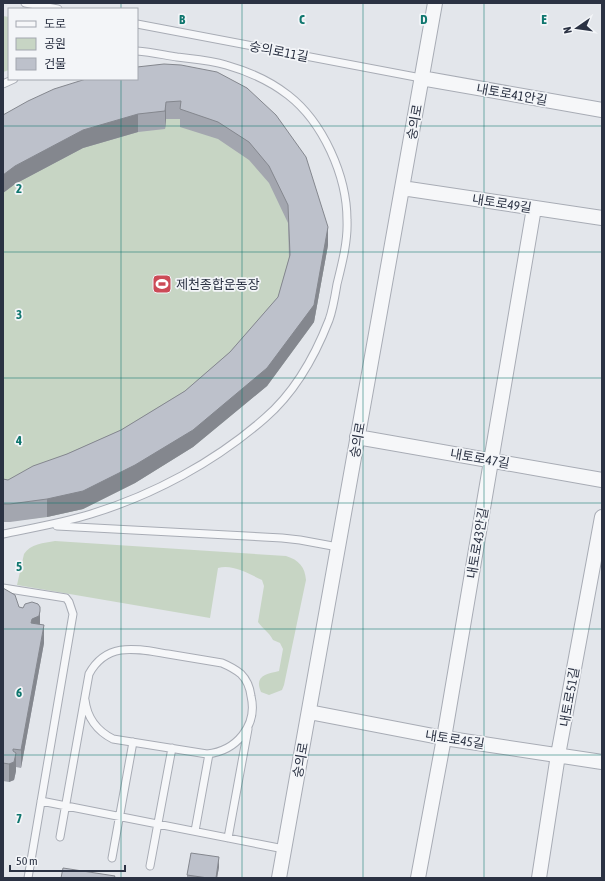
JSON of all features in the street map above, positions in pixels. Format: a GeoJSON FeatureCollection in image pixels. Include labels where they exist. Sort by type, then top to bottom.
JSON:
{"type":"FeatureCollection","features":[{"type":"Feature","properties":{"kind":"street","name":"숭의로"},"geometry":{"type":"LineString","coordinates":[[279,878],[435,3]]}},
{"type":"Feature","properties":{"kind":"street","name":"내토로41안길"},"geometry":{"type":"LineString","coordinates":[[422,78],[602,110]]}},
{"type":"Feature","properties":{"kind":"street","name":"내토로49길"},"geometry":{"type":"LineString","coordinates":[[402,188],[602,218]]}},
{"type":"Feature","properties":{"kind":"street","name":"내토로43안길"},"geometry":{"type":"LineString","coordinates":[[418,878],[444,738],[534,208]]}},
{"type":"Feature","properties":{"kind":"street","name":"내토로47길"},"geometry":{"type":"LineString","coordinates":[[357,437],[602,480]]}},
{"type":"Feature","properties":{"kind":"street","name":"내토로51길"},"geometry":{"type":"LineString","coordinates":[[539,878],[558,755],[602,516]]}},
{"type":"Feature","properties":{"kind":"street","name":"내토로45길"},"geometry":{"type":"LineString","coordinates":[[309,712],[444,738],[602,762]]}},
{"type":"Feature","properties":{"kind":"lane"},"geometry":{"type":"LineString","coordinates":[[25,3],[52,8]]}},
{"type":"Feature","properties":{"kind":"lane","name":"숭의로11길"},"geometry":{"type":"LineString","coordinates":[[138,24],[422,78]]}},
{"type":"Feature","properties":{"kind":"lane"},"geometry":{"type":"LineString","coordinates":[[3,534],[49,525],[90,514],[133,499],[195,468],[232,444],[265,418],[292,390],[314,352],[330,319],[343,260],[348,221],[342,182],[331,149],[304,109],[288,94],[268,82],[230,66],[211,61],[138,51]]}},
{"type":"Feature","properties":{"kind":"lane"},"geometry":{"type":"LineString","coordinates":[[49,525],[282,538],[338,547]]}},
{"type":"Feature","properties":{"kind":"lane"},"geometry":{"type":"LineString","coordinates":[[3,588],[66,598],[73,614],[28,878]]}},
{"type":"Feature","properties":{"kind":"lane"},"geometry":{"type":"LineString","coordinates":[[60,837],[89,674],[99,660],[116,650],[132,648],[222,663],[233,668],[246,680],[249,687],[253,710],[248,727],[228,838]]}},
{"type":"Feature","properties":{"kind":"lane"},"geometry":{"type":"LineString","coordinates":[[84,700],[86,708],[97,728],[113,739],[214,754],[231,747],[239,740],[248,727]]}},
{"type":"Feature","properties":{"kind":"lane"},"geometry":{"type":"LineString","coordinates":[[112,858],[133,742]]}},
{"type":"Feature","properties":{"kind":"lane"},"geometry":{"type":"LineString","coordinates":[[150,866],[172,748]]}},
{"type":"Feature","properties":{"kind":"lane"},"geometry":{"type":"LineString","coordinates":[[195,831],[209,754]]}},
{"type":"Feature","properties":{"kind":"lane"},"geometry":{"type":"LineString","coordinates":[[41,801],[284,849]]}},
{"type":"Feature","properties":{"kind":"green space"},"geometry":{"type":"Polygon","coordinates":[[[3,16],[8,17],[8,70],[3,72],[3,16]]]}},
{"type":"Feature","properties":{"kind":"green space","name":"제천종합운동장"},"geometry":{"type":"Polygon","coordinates":[[[181,83],[328,245],[314,322],[267,386],[193,447],[135,483],[83,509],[47,517],[3,522],[3,133],[181,83]]]}},
{"type":"Feature","properties":{"kind":"green space"},"geometry":{"type":"Polygon","coordinates":[[[55,541],[286,556],[298,562],[303,568],[306,580],[282,690],[269,695],[261,692],[259,687],[259,682],[262,677],[279,671],[283,649],[280,643],[273,640],[258,622],[264,586],[262,580],[235,568],[218,568],[210,618],[17,585],[24,554],[30,548],[38,544],[55,541]]]}},
{"type":"Feature","properties":{"kind":"building"},"geometry":{"type":"Polygon","coordinates":[[[164,64],[181,65],[217,72],[247,88],[276,115],[306,157],[328,227],[314,305],[267,368],[193,430],[135,465],[83,491],[47,499],[3,504],[3,479],[8,480],[33,466],[67,454],[121,430],[185,391],[230,352],[278,297],[290,255],[288,205],[269,166],[249,142],[218,122],[180,109],[181,101],[166,102],[165,111],[138,114],[83,130],[15,166],[3,175],[3,115],[54,89],[83,80],[138,80],[138,67],[164,64]]]}},
{"type":"Feature","properties":{"kind":"building"},"geometry":{"type":"Polygon","coordinates":[[[3,588],[15,595],[19,607],[23,608],[25,604],[32,602],[38,604],[40,607],[39,616],[32,619],[31,623],[44,625],[21,750],[13,749],[16,753],[14,762],[9,764],[3,763],[3,588]]]}},
{"type":"Feature","properties":{"kind":"building"},"geometry":{"type":"Polygon","coordinates":[[[191,853],[219,857],[216,878],[187,875],[191,853]]]}},
{"type":"Feature","properties":{"kind":"building"},"geometry":{"type":"Polygon","coordinates":[[[63,868],[115,876],[114,878],[61,878],[63,868]]]}},
{"type":"Feature","properties":{"kind":"place","name":"제천종합운동장"},"geometry":{"type":"Point","coordinates":[162,284]}}]}
